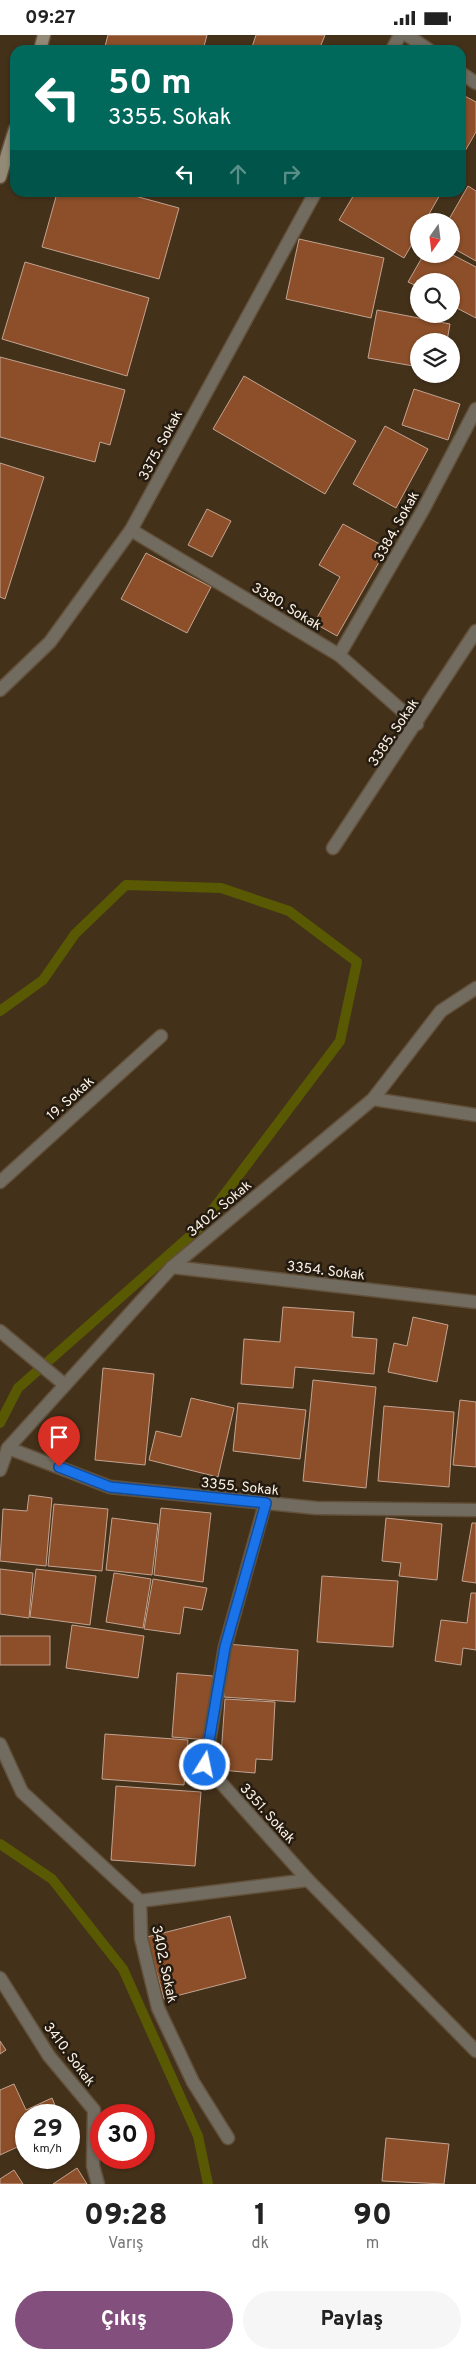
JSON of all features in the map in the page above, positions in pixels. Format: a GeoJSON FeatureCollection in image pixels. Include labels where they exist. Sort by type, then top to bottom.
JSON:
{"type":"FeatureCollection","features":[{"type":"Feature","properties":{"kind":"street"},"geometry":{"type":"LineString","coordinates":[[407,35],[422,45]]}},
{"type":"Feature","properties":{"kind":"street"},"geometry":{"type":"LineString","coordinates":[[0,177],[10,145]]}},
{"type":"Feature","properties":{"kind":"street","name":"3375. Sokak"},"geometry":{"type":"LineString","coordinates":[[1,687],[50,642],[131,530],[313,197]]}},
{"type":"Feature","properties":{"kind":"street","name":"3384. Sokak"},"geometry":{"type":"LineString","coordinates":[[339,655],[423,510],[476,409]]}},
{"type":"Feature","properties":{"kind":"street","name":"3380. Sokak"},"geometry":{"type":"LineString","coordinates":[[131,530],[339,655],[417,724]]}},
{"type":"Feature","properties":{"kind":"street","name":"3385. Sokak"},"geometry":{"type":"LineString","coordinates":[[333,849],[417,724],[476,631]]}},
{"type":"Feature","properties":{"kind":"street","name":"3402. Sokak"},"geometry":{"type":"LineString","coordinates":[[0,1469],[8,1448],[172,1267],[373,1099],[441,1011],[476,988]]}},
{"type":"Feature","properties":{"kind":"street","name":"19. Sokak"},"geometry":{"type":"LineString","coordinates":[[0,1182],[161,1036]]}},
{"type":"Feature","properties":{"kind":"street"},"geometry":{"type":"LineString","coordinates":[[373,1099],[476,1115]]}},
{"type":"Feature","properties":{"kind":"street","name":"3354. Sokak"},"geometry":{"type":"LineString","coordinates":[[172,1267],[476,1302]]}},
{"type":"Feature","properties":{"kind":"street"},"geometry":{"type":"LineString","coordinates":[[0,1331],[65,1385]]}},
{"type":"Feature","properties":{"kind":"street","name":"3355. Sokak"},"geometry":{"type":"LineString","coordinates":[[8,1448],[110,1487],[316,1508],[476,1510]]}},
{"type":"Feature","properties":{"kind":"street","name":"3351. Sokak"},"geometry":{"type":"LineString","coordinates":[[266,1503],[225,1647],[205,1765],[308,1880],[476,2051]]}},
{"type":"Feature","properties":{"kind":"street"},"geometry":{"type":"LineString","coordinates":[[0,1744],[22,1792],[140,1901],[308,1880]]}},
{"type":"Feature","properties":{"kind":"street","name":"3402. Sokak"},"geometry":{"type":"LineString","coordinates":[[140,1901],[141,1937],[158,2008],[192,2082],[228,2138]]}},
{"type":"Feature","properties":{"kind":"street","name":"3410. Sokak"},"geometry":{"type":"LineString","coordinates":[[0,1978],[49,2056],[94,2110],[93,2166],[98,2184]]}},
{"type":"Feature","properties":{"kind":"building"},"geometry":{"type":"Polygon","coordinates":[[[108,35],[207,35],[204,45],[105,45],[108,35]]]}},
{"type":"Feature","properties":{"kind":"building"},"geometry":{"type":"Polygon","coordinates":[[[256,35],[325,35],[321,45],[253,45],[256,35]]]}},
{"type":"Feature","properties":{"kind":"building"},"geometry":{"type":"Polygon","coordinates":[[[466,97],[476,102],[476,132],[466,149],[466,97]]]}},
{"type":"Feature","properties":{"kind":"building"},"geometry":{"type":"Polygon","coordinates":[[[468,186],[476,191],[476,261],[460,252],[460,213],[453,213],[462,197],[466,197],[468,186]]]}},
{"type":"Feature","properties":{"kind":"building"},"geometry":{"type":"Polygon","coordinates":[[[56,197],[139,197],[179,208],[159,279],[42,247],[56,197]]]}},
{"type":"Feature","properties":{"kind":"building"},"geometry":{"type":"Polygon","coordinates":[[[353,197],[439,197],[430,213],[410,213],[410,248],[404,258],[339,220],[353,197]]]}},
{"type":"Feature","properties":{"kind":"building"},"geometry":{"type":"Polygon","coordinates":[[[299,239],[384,258],[371,318],[286,299],[299,239]]]}},
{"type":"Feature","properties":{"kind":"building"},"geometry":{"type":"Polygon","coordinates":[[[460,259],[476,267],[476,318],[460,310],[460,273],[413,273],[419,263],[460,263],[460,259]]]}},
{"type":"Feature","properties":{"kind":"building"},"geometry":{"type":"Polygon","coordinates":[[[25,262],[149,298],[127,376],[2,339],[25,262]]]}},
{"type":"Feature","properties":{"kind":"building"},"geometry":{"type":"Polygon","coordinates":[[[377,310],[410,316],[410,323],[450,324],[448,333],[410,333],[410,365],[368,358],[377,310]]]}},
{"type":"Feature","properties":{"kind":"building"},"geometry":{"type":"Polygon","coordinates":[[[0,357],[125,390],[110,445],[100,442],[95,462],[0,437],[0,357]]]}},
{"type":"Feature","properties":{"kind":"building"},"geometry":{"type":"Polygon","coordinates":[[[244,376],[356,441],[325,494],[213,429],[244,376]]]}},
{"type":"Feature","properties":{"kind":"building"},"geometry":{"type":"Polygon","coordinates":[[[414,389],[460,404],[448,440],[402,425],[414,389]]]}},
{"type":"Feature","properties":{"kind":"building"},"geometry":{"type":"Polygon","coordinates":[[[385,426],[428,449],[396,508],[353,484],[385,426]]]}},
{"type":"Feature","properties":{"kind":"building"},"geometry":{"type":"Polygon","coordinates":[[[0,463],[44,477],[5,599],[0,597],[0,463]]]}},
{"type":"Feature","properties":{"kind":"building"},"geometry":{"type":"Polygon","coordinates":[[[207,509],[231,521],[212,557],[188,545],[207,509]]]}},
{"type":"Feature","properties":{"kind":"building"},"geometry":{"type":"Polygon","coordinates":[[[343,524],[387,548],[337,636],[314,623],[340,577],[319,565],[343,524]]]}},
{"type":"Feature","properties":{"kind":"building"},"geometry":{"type":"Polygon","coordinates":[[[146,553],[211,587],[187,633],[121,599],[146,553]]]}},
{"type":"Feature","properties":{"kind":"building"},"geometry":{"type":"Polygon","coordinates":[[[283,1307],[354,1312],[352,1337],[377,1339],[374,1374],[295,1367],[293,1388],[241,1384],[244,1339],[280,1342],[283,1307]]]}},
{"type":"Feature","properties":{"kind":"building"},"geometry":{"type":"Polygon","coordinates":[[[413,1317],[448,1325],[437,1382],[388,1372],[394,1343],[407,1346],[413,1317]]]}},
{"type":"Feature","properties":{"kind":"building"},"geometry":{"type":"Polygon","coordinates":[[[103,1368],[154,1374],[145,1465],[95,1460],[103,1368]]]}},
{"type":"Feature","properties":{"kind":"building"},"geometry":{"type":"Polygon","coordinates":[[[313,1380],[376,1387],[366,1488],[303,1481],[313,1380]]]}},
{"type":"Feature","properties":{"kind":"building"},"geometry":{"type":"Polygon","coordinates":[[[191,1398],[234,1408],[218,1477],[149,1460],[156,1431],[181,1437],[191,1398]]]}},
{"type":"Feature","properties":{"kind":"building"},"geometry":{"type":"Polygon","coordinates":[[[460,1400],[476,1402],[476,1467],[453,1465],[460,1400]]]}},
{"type":"Feature","properties":{"kind":"building"},"geometry":{"type":"Polygon","coordinates":[[[238,1403],[306,1410],[300,1459],[233,1451],[238,1403]]]}},
{"type":"Feature","properties":{"kind":"building"},"geometry":{"type":"Polygon","coordinates":[[[384,1406],[454,1412],[449,1487],[378,1481],[384,1406]]]}},
{"type":"Feature","properties":{"kind":"building"},"geometry":{"type":"Polygon","coordinates":[[[29,1495],[52,1498],[46,1566],[0,1561],[3,1509],[27,1511],[29,1495]]]}},
{"type":"Feature","properties":{"kind":"building"},"geometry":{"type":"Polygon","coordinates":[[[54,1504],[108,1509],[102,1571],[48,1566],[54,1504]]]}},
{"type":"Feature","properties":{"kind":"building"},"geometry":{"type":"Polygon","coordinates":[[[161,1508],[211,1513],[203,1582],[154,1575],[161,1508]]]}},
{"type":"Feature","properties":{"kind":"building"},"geometry":{"type":"Polygon","coordinates":[[[112,1518],[158,1524],[152,1575],[106,1570],[112,1518]]]}},
{"type":"Feature","properties":{"kind":"building"},"geometry":{"type":"Polygon","coordinates":[[[386,1518],[442,1524],[437,1580],[399,1576],[401,1563],[382,1561],[386,1518]]]}},
{"type":"Feature","properties":{"kind":"building"},"geometry":{"type":"Polygon","coordinates":[[[472,1523],[476,1523],[476,1583],[462,1581],[472,1523]]]}},
{"type":"Feature","properties":{"kind":"building"},"geometry":{"type":"Polygon","coordinates":[[[0,1569],[33,1573],[29,1618],[0,1614],[0,1569]]]}},
{"type":"Feature","properties":{"kind":"building"},"geometry":{"type":"Polygon","coordinates":[[[36,1569],[96,1576],[90,1625],[30,1617],[36,1569]]]}},
{"type":"Feature","properties":{"kind":"building"},"geometry":{"type":"Polygon","coordinates":[[[114,1573],[151,1579],[143,1628],[106,1622],[114,1573]]]}},
{"type":"Feature","properties":{"kind":"building"},"geometry":{"type":"Polygon","coordinates":[[[322,1576],[398,1581],[393,1647],[317,1642],[322,1576]]]}},
{"type":"Feature","properties":{"kind":"building"},"geometry":{"type":"Polygon","coordinates":[[[153,1579],[207,1588],[202,1610],[184,1607],[180,1634],[144,1629],[153,1579]]]}},
{"type":"Feature","properties":{"kind":"building"},"geometry":{"type":"Polygon","coordinates":[[[471,1593],[476,1593],[476,1650],[463,1648],[461,1665],[435,1661],[441,1620],[467,1623],[471,1593]]]}},
{"type":"Feature","properties":{"kind":"building"},"geometry":{"type":"Polygon","coordinates":[[[72,1625],[144,1636],[138,1678],[66,1668],[72,1625]]]}},
{"type":"Feature","properties":{"kind":"building"},"geometry":{"type":"Polygon","coordinates":[[[0,1636],[50,1636],[50,1665],[0,1665],[0,1636]]]}},
{"type":"Feature","properties":{"kind":"building"},"geometry":{"type":"Polygon","coordinates":[[[227,1644],[298,1650],[295,1702],[224,1697],[227,1644]]]}},
{"type":"Feature","properties":{"kind":"building"},"geometry":{"type":"Polygon","coordinates":[[[177,1673],[213,1676],[208,1740],[172,1737],[177,1673]]]}},
{"type":"Feature","properties":{"kind":"building"},"geometry":{"type":"Polygon","coordinates":[[[225,1699],[275,1702],[272,1760],[256,1759],[255,1773],[220,1770],[225,1699]]]}},
{"type":"Feature","properties":{"kind":"building"},"geometry":{"type":"Polygon","coordinates":[[[105,1734],[188,1740],[184,1785],[102,1779],[105,1734]]]}},
{"type":"Feature","properties":{"kind":"building"},"geometry":{"type":"Polygon","coordinates":[[[116,1786],[201,1792],[195,1866],[111,1860],[116,1786]]]}},
{"type":"Feature","properties":{"kind":"building"},"geometry":{"type":"Polygon","coordinates":[[[230,1916],[246,1978],[164,1999],[147,1937],[230,1916]]]}},
{"type":"Feature","properties":{"kind":"building"},"geometry":{"type":"Polygon","coordinates":[[[0,2041],[6,2050],[0,2054],[0,2041]]]}},
{"type":"Feature","properties":{"kind":"building"},"geometry":{"type":"Polygon","coordinates":[[[14,2084],[23,2104],[15,2104],[15,2148],[0,2155],[0,2090],[14,2084]]]}},
{"type":"Feature","properties":{"kind":"building"},"geometry":{"type":"Polygon","coordinates":[[[52,2098],[54,2104],[39,2104],[52,2098]]]}},
{"type":"Feature","properties":{"kind":"building"},"geometry":{"type":"Polygon","coordinates":[[[386,2138],[449,2144],[444,2184],[382,2181],[386,2138]]]}},
{"type":"Feature","properties":{"kind":"building"},"geometry":{"type":"Polygon","coordinates":[[[78,2169],[87,2184],[53,2184],[78,2169]]]}},
{"type":"Feature","properties":{"kind":"building"},"geometry":{"type":"Polygon","coordinates":[[[14,2170],[23,2184],[0,2184],[0,2179],[14,2170]]]}},
{"type":"Feature","properties":{"kind":"waterway"},"geometry":{"type":"LineString","coordinates":[[0,1011],[43,980],[75,934],[126,885],[221,888],[289,911],[357,962],[340,1041],[199,1228],[18,1388],[0,1423]]}},
{"type":"Feature","properties":{"kind":"waterway"},"geometry":{"type":"LineString","coordinates":[[0,1844],[52,1879],[123,1969],[198,2136],[208,2184]]}},
{"type":"Feature","properties":{"kind":"route"},"geometry":{"type":"LineString","coordinates":[[59,1467],[110,1487],[266,1503],[225,1647],[205,1765]]}}]}
